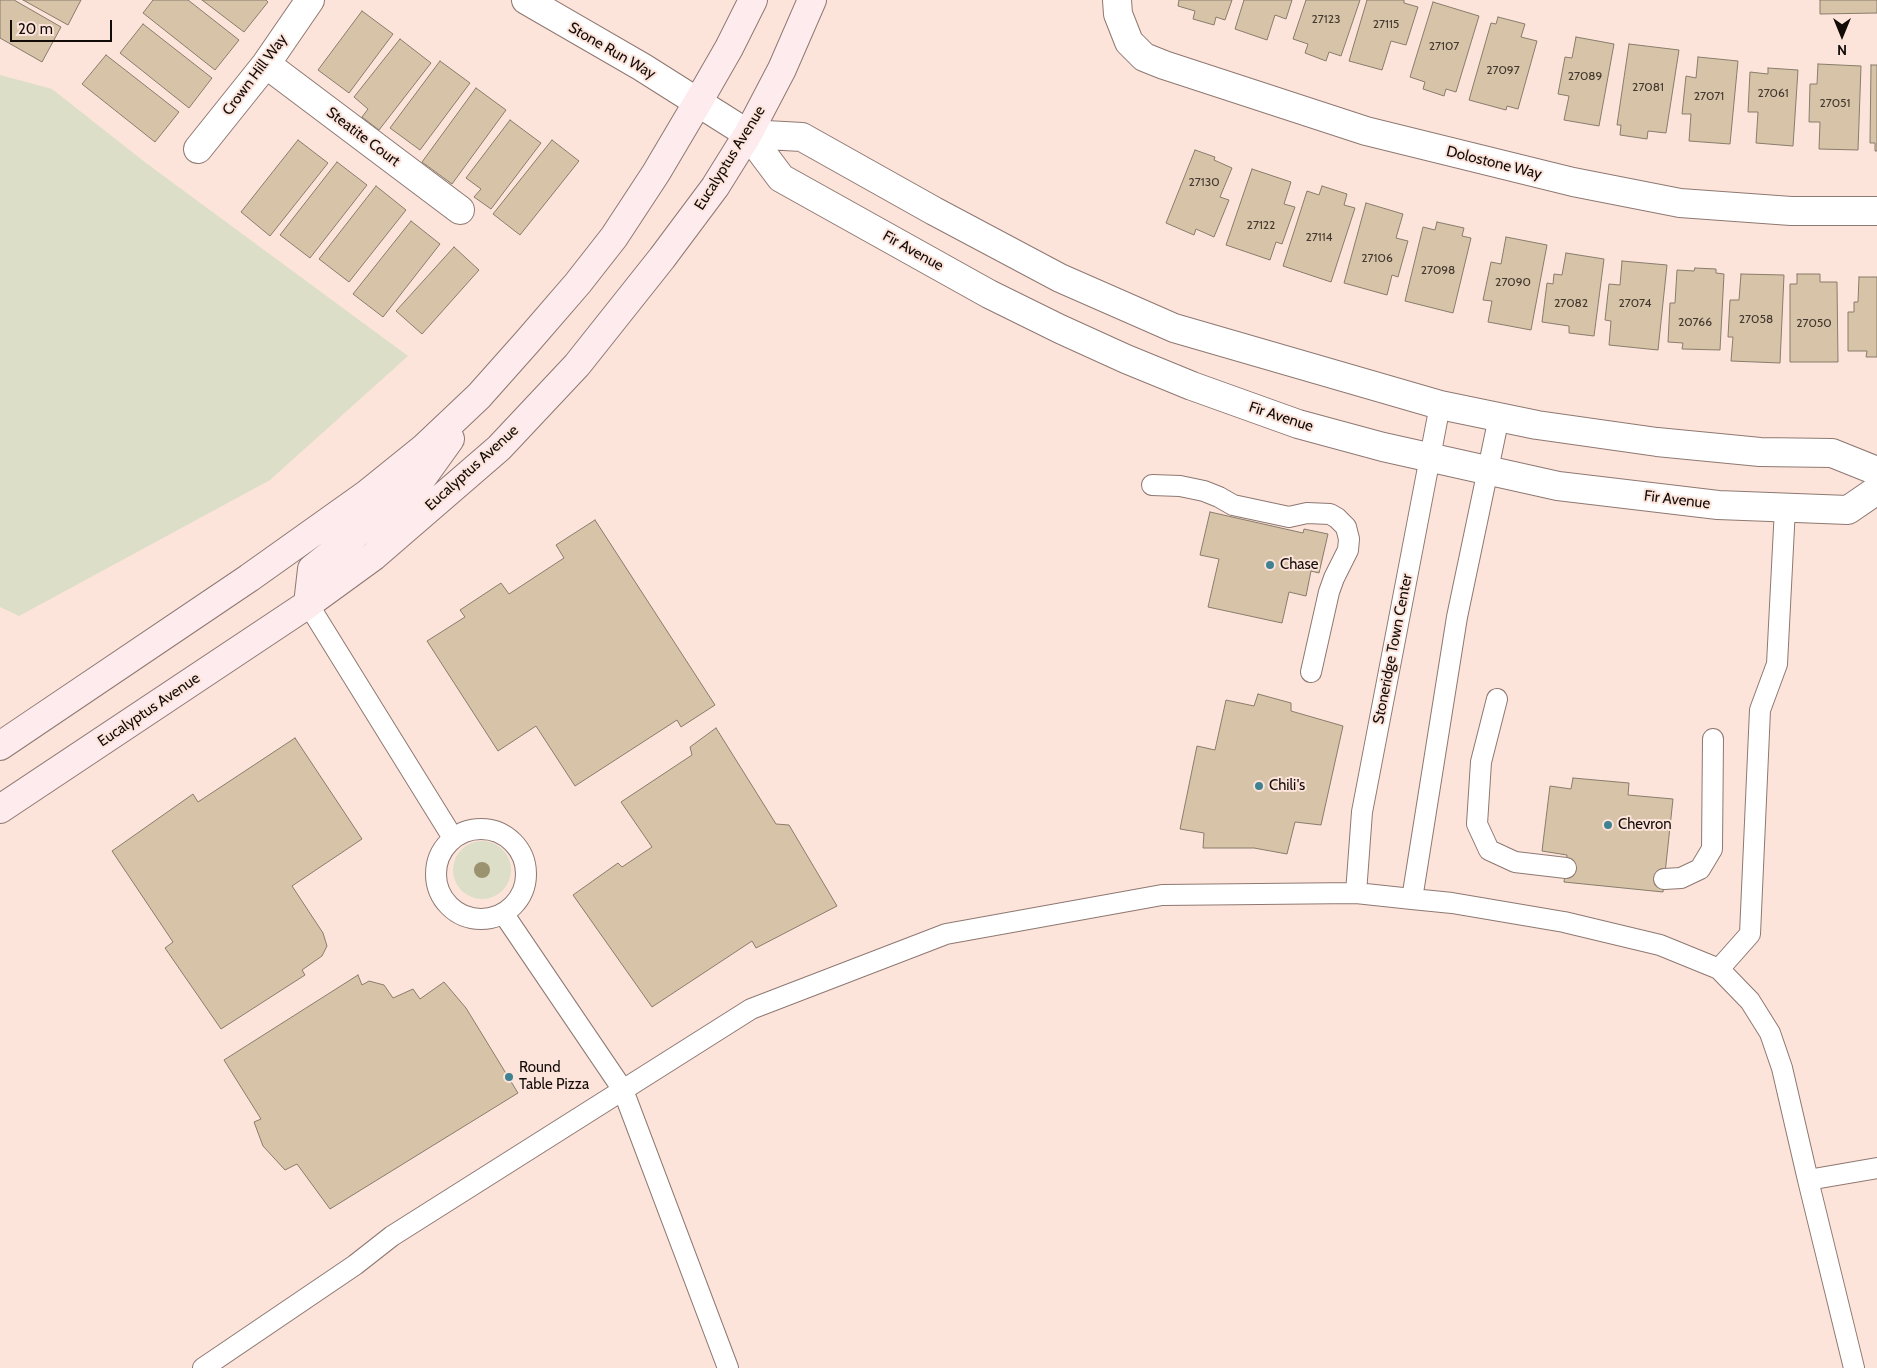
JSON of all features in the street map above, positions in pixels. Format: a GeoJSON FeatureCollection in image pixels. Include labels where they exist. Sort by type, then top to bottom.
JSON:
{"type":"FeatureCollection","features":[{"type":"Feature","properties":{"kind":"main road"},"geometry":{"type":"LineString","coordinates":[[0,746],[249,578],[367,494],[424,448],[479,396],[546,320],[614,237],[660,166],[698,102],[729,48],[753,0]]}},
{"type":"Feature","properties":{"kind":"main road","name":"Eucalyptus Avenue"},"geometry":{"type":"LineString","coordinates":[[0,809],[308,604],[374,556],[499,448],[577,365],[662,258],[714,187],[748,134],[782,69],[812,0]]}},
{"type":"Feature","properties":{"kind":"main road"},"geometry":{"type":"LineString","coordinates":[[308,604],[312,568],[401,499],[422,478],[479,396]]}},
{"type":"Feature","properties":{"kind":"street","name":"Crown Hill Way"},"geometry":{"type":"LineString","coordinates":[[198,149],[266,64],[310,0]]}},
{"type":"Feature","properties":{"kind":"street","name":"Stone Run Way"},"geometry":{"type":"LineString","coordinates":[[526,0],[698,102]]}},
{"type":"Feature","properties":{"kind":"street","name":"Dolostone Way"},"geometry":{"type":"LineString","coordinates":[[1117,0],[1118,14],[1128,42],[1144,56],[1164,65],[1366,131],[1573,182],[1680,203],[1791,211],[1877,211]]}},
{"type":"Feature","properties":{"kind":"street","name":"Steatite Court"},"geometry":{"type":"LineString","coordinates":[[266,64],[460,210]]}},
{"type":"Feature","properties":{"kind":"street","name":"Fir Avenue"},"geometry":{"type":"LineString","coordinates":[[698,102],[748,134],[781,178],[989,294],[1126,359],[1192,386],[1298,424],[1558,486],[1718,505],[1848,510],[1877,490]]}},
{"type":"Feature","properties":{"kind":"street"},"geometry":{"type":"LineString","coordinates":[[748,134],[802,136],[934,211],[1060,278],[1174,328],[1440,405],[1537,424],[1657,442],[1760,452],[1832,454],[1877,471]]}},
{"type":"Feature","properties":{"kind":"lane","name":"Stoneridge Town Center"},"geometry":{"type":"LineString","coordinates":[[1356,894],[1362,812],[1440,405]]}},
{"type":"Feature","properties":{"kind":"lane"},"geometry":{"type":"LineString","coordinates":[[1412,898],[1456,617],[1499,417]]}},
{"type":"Feature","properties":{"kind":"lane"},"geometry":{"type":"LineString","coordinates":[[1152,485],[1180,486],[1219,496],[1233,505],[1289,517],[1307,513],[1330,514],[1338,518],[1346,527],[1349,539],[1348,550],[1329,592],[1312,672]]}},
{"type":"Feature","properties":{"kind":"lane"},"geometry":{"type":"LineString","coordinates":[[1719,969],[1750,934],[1760,710],[1777,664],[1786,508]]}},
{"type":"Feature","properties":{"kind":"lane"},"geometry":{"type":"LineString","coordinates":[[308,604],[453,838]]}},
{"type":"Feature","properties":{"kind":"lane"},"geometry":{"type":"LineString","coordinates":[[1497,699],[1481,762],[1477,824],[1489,850],[1515,862],[1566,868]]}},
{"type":"Feature","properties":{"kind":"lane"},"geometry":{"type":"LineString","coordinates":[[1664,879],[1680,878],[1700,869],[1712,849],[1713,739]]}},
{"type":"Feature","properties":{"kind":"lane"},"geometry":{"type":"LineString","coordinates":[[481,828],[495,830],[508,837],[518,849],[525,862],[526,876],[523,891],[515,904],[503,913],[490,918],[474,918],[460,914],[448,905],[440,892],[436,878],[437,863],[443,849],[453,838],[466,831],[481,828]]}},
{"type":"Feature","properties":{"kind":"lane"},"geometry":{"type":"LineString","coordinates":[[202,1368],[355,1265],[392,1236],[751,1008],[946,934],[1162,895],[1356,894],[1452,903],[1564,922],[1660,945],[1719,969],[1750,1001],[1770,1034],[1782,1068],[1854,1368]]}},
{"type":"Feature","properties":{"kind":"lane"},"geometry":{"type":"LineString","coordinates":[[503,913],[623,1090],[728,1368]]}},
{"type":"Feature","properties":{"kind":"lane"},"geometry":{"type":"LineString","coordinates":[[1808,1180],[1877,1168]]}},
{"type":"Feature","properties":{"kind":"green space"},"geometry":{"type":"Polygon","coordinates":[[[0,75],[52,89],[146,163],[408,356],[270,480],[19,616],[0,607],[0,75]]]}},
{"type":"Feature","properties":{"kind":"green space"},"geometry":{"type":"Polygon","coordinates":[[[476,841],[488,841],[503,849],[511,864],[511,876],[503,891],[488,899],[476,899],[461,891],[453,876],[453,864],[461,849],[476,841]]]}},
{"type":"Feature","properties":{"kind":"building"},"geometry":{"type":"Polygon","coordinates":[[[0,0],[14,0],[61,27],[42,62],[0,38],[0,0]]]}},
{"type":"Feature","properties":{"kind":"building"},"geometry":{"type":"Polygon","coordinates":[[[23,0],[81,0],[68,25],[23,0]]]}},
{"type":"Feature","properties":{"kind":"building"},"geometry":{"type":"Polygon","coordinates":[[[153,0],[188,0],[239,40],[215,70],[143,13],[153,0]]]}},
{"type":"Feature","properties":{"kind":"building"},"geometry":{"type":"Polygon","coordinates":[[[202,0],[266,0],[268,2],[244,32],[202,0]]]}},
{"type":"Feature","properties":{"kind":"building"},"geometry":{"type":"Polygon","coordinates":[[[1179,0],[1232,0],[1225,20],[1216,17],[1214,25],[1193,19],[1195,11],[1178,6],[1179,0]]]}},
{"type":"Feature","properties":{"kind":"building"},"geometry":{"type":"Polygon","coordinates":[[[1244,0],[1292,0],[1286,19],[1275,15],[1267,40],[1235,29],[1244,0]]]}},
{"type":"Feature","properties":{"kind":"building"},"geometry":{"type":"Polygon","coordinates":[[[1306,0],[1360,0],[1341,56],[1329,52],[1326,61],[1305,53],[1308,44],[1293,39],[1306,0]]]}},
{"type":"Feature","properties":{"kind":"building"},"geometry":{"type":"Polygon","coordinates":[[[1367,0],[1404,0],[1404,3],[1418,7],[1406,45],[1391,41],[1382,70],[1349,61],[1367,0]]]}},
{"type":"Feature","properties":{"kind":"building"},"geometry":{"type":"Polygon","coordinates":[[[1820,0],[1877,0],[1877,13],[1820,14],[1820,0]]]}},
{"type":"Feature","properties":{"kind":"building"},"geometry":{"type":"Polygon","coordinates":[[[1433,2],[1479,16],[1456,92],[1446,89],[1444,96],[1423,89],[1425,82],[1410,77],[1433,2]]]}},
{"type":"Feature","properties":{"kind":"building"},"geometry":{"type":"Polygon","coordinates":[[[362,11],[393,34],[349,93],[318,70],[362,11]]]}},
{"type":"Feature","properties":{"kind":"building"},"geometry":{"type":"Polygon","coordinates":[[[1498,17],[1525,24],[1521,37],[1537,41],[1518,109],[1507,106],[1506,110],[1469,100],[1491,23],[1496,24],[1498,17]]]}},
{"type":"Feature","properties":{"kind":"building"},"geometry":{"type":"Polygon","coordinates":[[[143,24],[212,78],[189,108],[120,53],[143,24]]]}},
{"type":"Feature","properties":{"kind":"building"},"geometry":{"type":"Polygon","coordinates":[[[1576,37],[1614,44],[1599,126],[1564,120],[1569,96],[1558,94],[1565,57],[1572,58],[1576,37]]]}},
{"type":"Feature","properties":{"kind":"building"},"geometry":{"type":"Polygon","coordinates":[[[400,39],[431,63],[379,130],[362,117],[368,109],[354,97],[400,39]]]}},
{"type":"Feature","properties":{"kind":"building"},"geometry":{"type":"Polygon","coordinates":[[[1629,44],[1679,50],[1666,133],[1648,131],[1647,139],[1620,135],[1621,125],[1617,125],[1629,44]]]}},
{"type":"Feature","properties":{"kind":"building"},"geometry":{"type":"Polygon","coordinates":[[[106,55],[179,112],[155,142],[82,84],[106,55]]]}},
{"type":"Feature","properties":{"kind":"building"},"geometry":{"type":"Polygon","coordinates":[[[1698,57],[1738,61],[1730,144],[1689,141],[1691,114],[1682,114],[1686,76],[1696,78],[1698,57]]]}},
{"type":"Feature","properties":{"kind":"building"},"geometry":{"type":"Polygon","coordinates":[[[440,61],[470,83],[420,150],[390,128],[440,61]]]}},
{"type":"Feature","properties":{"kind":"building"},"geometry":{"type":"Polygon","coordinates":[[[1818,64],[1861,66],[1858,150],[1819,149],[1820,122],[1809,122],[1810,84],[1817,84],[1818,64]]]}},
{"type":"Feature","properties":{"kind":"building"},"geometry":{"type":"Polygon","coordinates":[[[1871,65],[1877,65],[1877,151],[1875,151],[1875,143],[1870,143],[1871,65]]]}},
{"type":"Feature","properties":{"kind":"building"},"geometry":{"type":"Polygon","coordinates":[[[1768,68],[1798,70],[1793,146],[1756,143],[1758,112],[1748,112],[1750,72],[1768,74],[1768,68]]]}},
{"type":"Feature","properties":{"kind":"building"},"geometry":{"type":"Polygon","coordinates":[[[476,88],[506,110],[452,184],[422,162],[476,88]]]}},
{"type":"Feature","properties":{"kind":"building"},"geometry":{"type":"Polygon","coordinates":[[[510,120],[541,143],[491,209],[474,197],[481,189],[466,178],[510,120]]]}},
{"type":"Feature","properties":{"kind":"building"},"geometry":{"type":"Polygon","coordinates":[[[298,140],[328,163],[270,236],[241,212],[298,140]]]}},
{"type":"Feature","properties":{"kind":"building"},"geometry":{"type":"Polygon","coordinates":[[[552,140],[579,161],[520,235],[493,214],[552,140]]]}},
{"type":"Feature","properties":{"kind":"building"},"geometry":{"type":"Polygon","coordinates":[[[1195,150],[1215,157],[1214,160],[1232,168],[1220,197],[1229,200],[1214,237],[1196,229],[1194,235],[1166,223],[1195,150]]]}},
{"type":"Feature","properties":{"kind":"building"},"geometry":{"type":"Polygon","coordinates":[[[337,162],[367,185],[310,258],[280,235],[337,162]]]}},
{"type":"Feature","properties":{"kind":"building"},"geometry":{"type":"Polygon","coordinates":[[[1252,169],[1291,182],[1284,204],[1295,207],[1282,244],[1276,242],[1270,260],[1226,245],[1252,169]]]}},
{"type":"Feature","properties":{"kind":"building"},"geometry":{"type":"Polygon","coordinates":[[[376,186],[406,210],[349,282],[319,259],[376,186]]]}},
{"type":"Feature","properties":{"kind":"building"},"geometry":{"type":"Polygon","coordinates":[[[1322,186],[1347,194],[1344,205],[1355,208],[1331,282],[1283,266],[1307,191],[1319,195],[1322,186]]]}},
{"type":"Feature","properties":{"kind":"building"},"geometry":{"type":"Polygon","coordinates":[[[1366,203],[1403,214],[1396,238],[1408,241],[1398,277],[1392,275],[1387,295],[1344,283],[1366,203]]]}},
{"type":"Feature","properties":{"kind":"building"},"geometry":{"type":"Polygon","coordinates":[[[411,221],[440,244],[383,317],[353,294],[411,221]]]}},
{"type":"Feature","properties":{"kind":"building"},"geometry":{"type":"Polygon","coordinates":[[[1437,222],[1464,228],[1462,236],[1471,238],[1453,313],[1405,301],[1423,227],[1435,230],[1437,222]]]}},
{"type":"Feature","properties":{"kind":"building"},"geometry":{"type":"Polygon","coordinates":[[[1506,237],[1547,245],[1531,330],[1488,322],[1492,301],[1483,300],[1491,262],[1501,264],[1506,237]]]}},
{"type":"Feature","properties":{"kind":"building"},"geometry":{"type":"Polygon","coordinates":[[[454,247],[479,270],[422,334],[396,311],[454,247]]]}},
{"type":"Feature","properties":{"kind":"building"},"geometry":{"type":"Polygon","coordinates":[[[1566,253],[1604,259],[1594,336],[1569,333],[1569,326],[1542,322],[1547,283],[1553,284],[1554,274],[1562,275],[1566,253]]]}},
{"type":"Feature","properties":{"kind":"building"},"geometry":{"type":"Polygon","coordinates":[[[1622,261],[1667,265],[1658,350],[1609,345],[1611,321],[1605,320],[1609,284],[1620,285],[1622,261]]]}},
{"type":"Feature","properties":{"kind":"building"},"geometry":{"type":"Polygon","coordinates":[[[1695,268],[1716,269],[1716,273],[1724,274],[1720,350],[1682,349],[1683,343],[1668,342],[1670,303],[1675,303],[1677,270],[1694,271],[1695,268]]]}},
{"type":"Feature","properties":{"kind":"building"},"geometry":{"type":"Polygon","coordinates":[[[1741,274],[1784,275],[1780,363],[1731,361],[1733,337],[1728,337],[1730,300],[1739,300],[1741,274]]]}},
{"type":"Feature","properties":{"kind":"building"},"geometry":{"type":"Polygon","coordinates":[[[1797,274],[1820,274],[1820,282],[1837,282],[1838,362],[1790,362],[1790,284],[1797,284],[1797,274]]]}},
{"type":"Feature","properties":{"kind":"building"},"geometry":{"type":"Polygon","coordinates":[[[1859,277],[1877,277],[1877,357],[1866,357],[1867,351],[1848,351],[1848,312],[1854,312],[1854,302],[1858,302],[1859,277]]]}},
{"type":"Feature","properties":{"kind":"building","name":"Chase"},"geometry":{"type":"Polygon","coordinates":[[[1210,512],[1303,533],[1304,529],[1328,534],[1319,573],[1311,571],[1306,596],[1289,592],[1282,623],[1208,607],[1219,559],[1200,555],[1210,512]]]}},
{"type":"Feature","properties":{"kind":"building"},"geometry":{"type":"Polygon","coordinates":[[[595,520],[715,705],[681,727],[677,720],[575,786],[536,726],[498,751],[427,641],[465,617],[460,610],[501,583],[509,594],[564,558],[556,545],[595,520]]]}},
{"type":"Feature","properties":{"kind":"building","name":"Chili's"},"geometry":{"type":"Polygon","coordinates":[[[1258,694],[1291,703],[1291,711],[1343,726],[1321,825],[1295,822],[1287,854],[1254,848],[1203,848],[1204,833],[1180,829],[1197,746],[1215,750],[1226,700],[1254,706],[1258,694]]]}},
{"type":"Feature","properties":{"kind":"building"},"geometry":{"type":"Polygon","coordinates":[[[716,728],[776,824],[789,825],[837,906],[756,948],[752,941],[652,1007],[573,895],[618,863],[622,867],[652,847],[621,802],[692,755],[690,747],[716,728]]]}},
{"type":"Feature","properties":{"kind":"building"},"geometry":{"type":"Polygon","coordinates":[[[295,738],[362,839],[292,886],[323,933],[327,946],[322,956],[302,970],[305,975],[221,1029],[165,948],[173,942],[112,851],[193,794],[198,802],[295,738]]]}},
{"type":"Feature","properties":{"kind":"building","name":"Chevron"},"geometry":{"type":"Polygon","coordinates":[[[1573,778],[1629,783],[1628,795],[1673,799],[1663,892],[1564,882],[1567,855],[1542,851],[1550,786],[1571,789],[1573,778]]]}},
{"type":"Feature","properties":{"kind":"building"},"geometry":{"type":"Polygon","coordinates":[[[358,975],[362,985],[369,981],[384,985],[393,998],[413,989],[420,999],[444,982],[466,1008],[518,1093],[330,1209],[297,1164],[285,1170],[263,1146],[254,1122],[261,1119],[224,1060],[358,975]]]}},
{"type":"Feature","properties":{"kind":"place","name":"Chase"},"geometry":{"type":"Point","coordinates":[1270,565]}},
{"type":"Feature","properties":{"kind":"place","name":"Chili's"},"geometry":{"type":"Point","coordinates":[1259,786]}},
{"type":"Feature","properties":{"kind":"place","name":"Chevron"},"geometry":{"type":"Point","coordinates":[1608,825]}},
{"type":"Feature","properties":{"kind":"place","name":"Round Table Pizza"},"geometry":{"type":"Point","coordinates":[509,1077]}}]}
